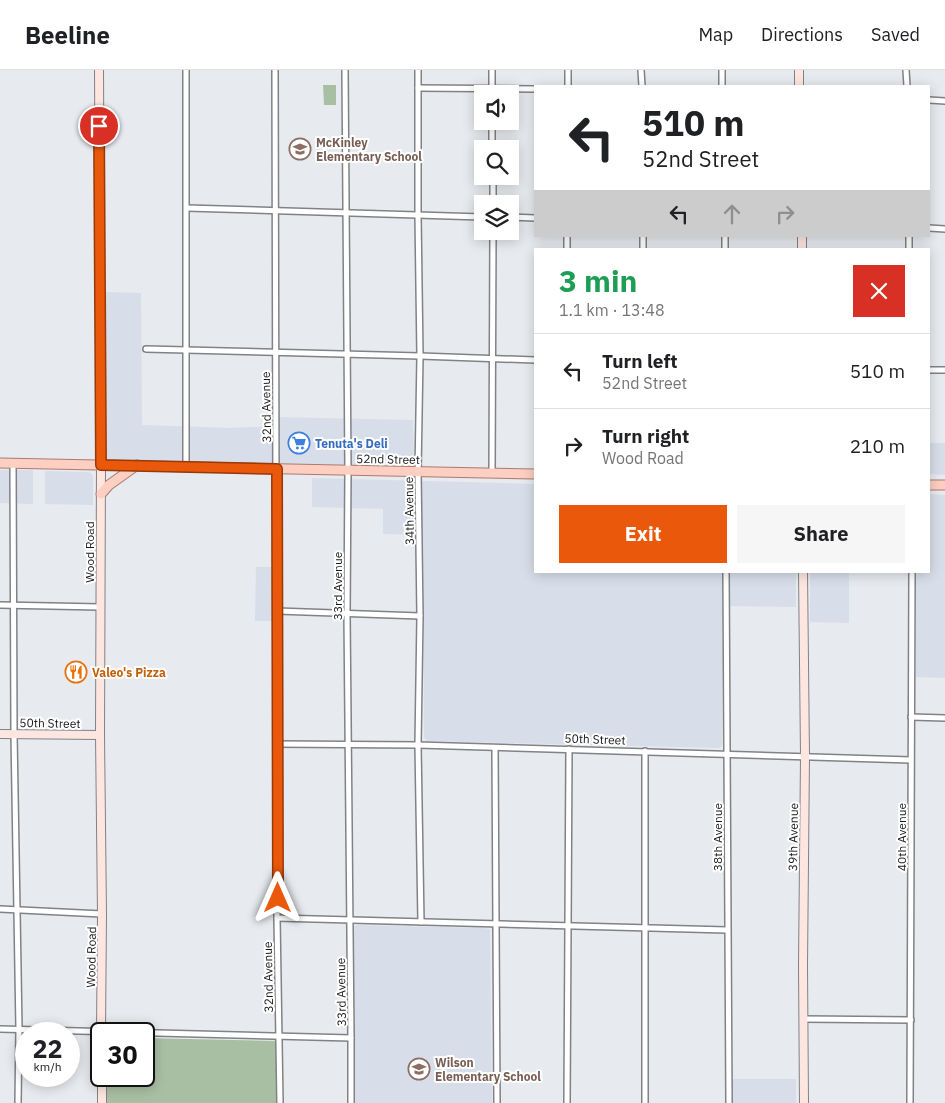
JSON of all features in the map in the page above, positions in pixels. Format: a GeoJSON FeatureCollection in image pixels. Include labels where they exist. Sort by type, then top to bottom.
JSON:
{"type":"FeatureCollection","features":[{"type":"Feature","properties":{"kind":"main road","name":"52nd Street"},"geometry":{"type":"LineString","coordinates":[[0,463],[534,474]]}},
{"type":"Feature","properties":{"kind":"main road"},"geometry":{"type":"LineString","coordinates":[[101,494],[137,465]]}},
{"type":"Feature","properties":{"kind":"main road"},"geometry":{"type":"LineString","coordinates":[[930,485],[945,485]]}},
{"type":"Feature","properties":{"kind":"street","name":"Wood Road"},"geometry":{"type":"LineString","coordinates":[[99,70],[101,1022]]}},
{"type":"Feature","properties":{"kind":"street"},"geometry":{"type":"LineString","coordinates":[[186,70],[186,466]]}},
{"type":"Feature","properties":{"kind":"street","name":"32nd Avenue"},"geometry":{"type":"LineString","coordinates":[[275,70],[280,1103]]}},
{"type":"Feature","properties":{"kind":"street","name":"33rd Avenue"},"geometry":{"type":"LineString","coordinates":[[345,70],[351,1103]]}},
{"type":"Feature","properties":{"kind":"street","name":"34th Avenue"},"geometry":{"type":"LineString","coordinates":[[418,70],[420,356],[418,745],[421,922]]}},
{"type":"Feature","properties":{"kind":"street"},"geometry":{"type":"LineString","coordinates":[[492,70],[492,85]]}},
{"type":"Feature","properties":{"kind":"street"},"geometry":{"type":"LineString","coordinates":[[568,70],[568,85]]}},
{"type":"Feature","properties":{"kind":"street"},"geometry":{"type":"LineString","coordinates":[[642,70],[642,85]]}},
{"type":"Feature","properties":{"kind":"street"},"geometry":{"type":"LineString","coordinates":[[722,70],[722,85]]}},
{"type":"Feature","properties":{"kind":"street"},"geometry":{"type":"LineString","coordinates":[[798,70],[799,85]]}},
{"type":"Feature","properties":{"kind":"street"},"geometry":{"type":"LineString","coordinates":[[906,70],[906,85]]}},
{"type":"Feature","properties":{"kind":"street"},"geometry":{"type":"LineString","coordinates":[[418,88],[474,90]]}},
{"type":"Feature","properties":{"kind":"street"},"geometry":{"type":"LineString","coordinates":[[519,90],[534,89]]}},
{"type":"Feature","properties":{"kind":"street"},"geometry":{"type":"LineString","coordinates":[[930,100],[945,101]]}},
{"type":"Feature","properties":{"kind":"street"},"geometry":{"type":"LineString","coordinates":[[187,208],[474,217]]}},
{"type":"Feature","properties":{"kind":"street"},"geometry":{"type":"LineString","coordinates":[[519,217],[534,218]]}},
{"type":"Feature","properties":{"kind":"street"},"geometry":{"type":"LineString","coordinates":[[930,228],[945,229]]}},
{"type":"Feature","properties":{"kind":"street"},"geometry":{"type":"LineString","coordinates":[[492,474],[493,240]]}},
{"type":"Feature","properties":{"kind":"street"},"geometry":{"type":"LineString","coordinates":[[146,349],[534,360]]}},
{"type":"Feature","properties":{"kind":"street"},"geometry":{"type":"LineString","coordinates":[[930,370],[945,370]]}},
{"type":"Feature","properties":{"kind":"street"},"geometry":{"type":"LineString","coordinates":[[14,463],[14,734],[19,1022]]}},
{"type":"Feature","properties":{"kind":"street","name":"38th Avenue"},"geometry":{"type":"LineString","coordinates":[[726,573],[729,1103]]}},
{"type":"Feature","properties":{"kind":"street","name":"39th Avenue"},"geometry":{"type":"LineString","coordinates":[[803,573],[805,756],[804,1103]]}},
{"type":"Feature","properties":{"kind":"street","name":"40th Avenue"},"geometry":{"type":"LineString","coordinates":[[910,1103],[912,573]]}},
{"type":"Feature","properties":{"kind":"street"},"geometry":{"type":"LineString","coordinates":[[0,605],[100,607]]}},
{"type":"Feature","properties":{"kind":"street"},"geometry":{"type":"LineString","coordinates":[[277,611],[420,616]]}},
{"type":"Feature","properties":{"kind":"street"},"geometry":{"type":"LineString","coordinates":[[911,717],[945,718]]}},
{"type":"Feature","properties":{"kind":"street","name":"50th Street"},"geometry":{"type":"LineString","coordinates":[[0,734],[100,735]]}},
{"type":"Feature","properties":{"kind":"street","name":"50th Street"},"geometry":{"type":"LineString","coordinates":[[278,744],[418,745],[912,760]]}},
{"type":"Feature","properties":{"kind":"street"},"geometry":{"type":"LineString","coordinates":[[495,748],[497,1103]]}},
{"type":"Feature","properties":{"kind":"street"},"geometry":{"type":"LineString","coordinates":[[567,1103],[569,749]]}},
{"type":"Feature","properties":{"kind":"street"},"geometry":{"type":"LineString","coordinates":[[645,752],[645,1103]]}},
{"type":"Feature","properties":{"kind":"street"},"geometry":{"type":"LineString","coordinates":[[0,910],[102,914]]}},
{"type":"Feature","properties":{"kind":"street"},"geometry":{"type":"LineString","coordinates":[[278,918],[728,930]]}},
{"type":"Feature","properties":{"kind":"street"},"geometry":{"type":"LineString","coordinates":[[804,1019],[911,1020]]}},
{"type":"Feature","properties":{"kind":"street"},"geometry":{"type":"LineString","coordinates":[[0,1029],[15,1029]]}},
{"type":"Feature","properties":{"kind":"street"},"geometry":{"type":"LineString","coordinates":[[155,1034],[351,1038]]}},
{"type":"Feature","properties":{"kind":"street"},"geometry":{"type":"LineString","coordinates":[[18,1087],[18,1103]]}},
{"type":"Feature","properties":{"kind":"street"},"geometry":{"type":"LineString","coordinates":[[102,1087],[102,1103]]}},
{"type":"Feature","properties":{"kind":"shaded area"},"geometry":{"type":"Polygon","coordinates":[[[105,292],[141,293],[142,425],[231,428],[275,426],[275,417],[413,420],[414,467],[107,459],[105,292]]]}},
{"type":"Feature","properties":{"kind":"shaded area"},"geometry":{"type":"Polygon","coordinates":[[[930,443],[945,443],[945,475],[930,474],[930,443]]]}},
{"type":"Feature","properties":{"kind":"shaded area"},"geometry":{"type":"Polygon","coordinates":[[[0,470],[33,470],[33,504],[0,503],[0,470]]]}},
{"type":"Feature","properties":{"kind":"shaded area"},"geometry":{"type":"Polygon","coordinates":[[[45,471],[91,473],[93,476],[93,505],[45,504],[45,471]]]}},
{"type":"Feature","properties":{"kind":"shaded area"},"geometry":{"type":"Polygon","coordinates":[[[312,478],[534,484],[534,573],[796,573],[796,607],[723,606],[722,746],[719,748],[427,741],[424,737],[423,535],[383,534],[383,509],[312,507],[312,478]]]}},
{"type":"Feature","properties":{"kind":"shaded area"},"geometry":{"type":"Polygon","coordinates":[[[930,494],[945,495],[945,678],[916,677],[916,573],[930,573],[930,494]]]}},
{"type":"Feature","properties":{"kind":"shaded area"},"geometry":{"type":"Polygon","coordinates":[[[256,567],[274,567],[273,621],[255,621],[256,567]]]}},
{"type":"Feature","properties":{"kind":"shaded area"},"geometry":{"type":"Polygon","coordinates":[[[810,573],[849,573],[849,623],[810,622],[810,573]]]}},
{"type":"Feature","properties":{"kind":"shaded area"},"geometry":{"type":"Polygon","coordinates":[[[357,925],[484,928],[490,930],[492,1103],[353,1103],[352,930],[357,925]]]}},
{"type":"Feature","properties":{"kind":"shaded area"},"geometry":{"type":"Polygon","coordinates":[[[732,1079],[796,1079],[796,1103],[732,1103],[732,1079]]]}},
{"type":"Feature","properties":{"kind":"green space"},"geometry":{"type":"Polygon","coordinates":[[[323,85],[336,85],[336,105],[324,105],[323,85]]]}},
{"type":"Feature","properties":{"kind":"green space"},"geometry":{"type":"Polygon","coordinates":[[[155,1038],[277,1041],[277,1103],[107,1103],[107,1087],[155,1087],[155,1038]]]}},
{"type":"Feature","properties":{"kind":"place","name":"McKinley Elementary School"},"geometry":{"type":"Point","coordinates":[300,149]}},
{"type":"Feature","properties":{"kind":"place","name":"Tenuta's Deli"},"geometry":{"type":"Point","coordinates":[299,443]}},
{"type":"Feature","properties":{"kind":"place","name":"Valeo's Pizza"},"geometry":{"type":"Point","coordinates":[76,672]}},
{"type":"Feature","properties":{"kind":"place","name":"Wilson Elementary School"},"geometry":{"type":"Point","coordinates":[419,1069]}},
{"type":"Feature","properties":{"kind":"route"},"geometry":{"type":"LineString","coordinates":[[99,126],[101,465],[277,469],[278,898]]}}]}
